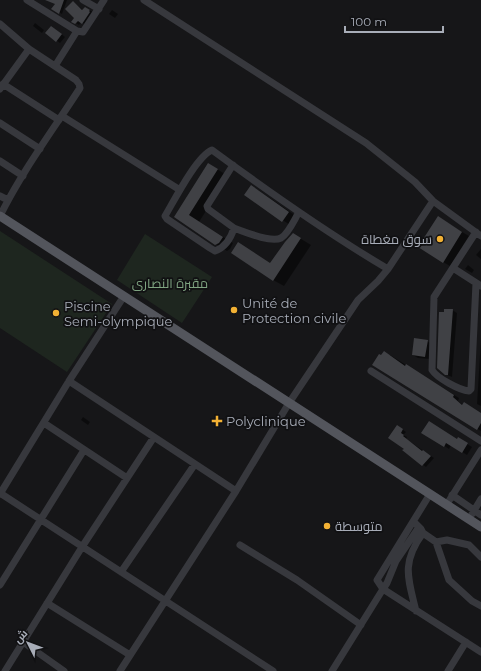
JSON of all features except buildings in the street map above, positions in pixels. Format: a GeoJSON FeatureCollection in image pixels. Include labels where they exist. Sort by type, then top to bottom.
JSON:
{"type":"FeatureCollection","features":[{"type":"Feature","properties":{"kind":"main road"},"geometry":{"type":"LineString","coordinates":[[0,216],[481,527]]}},
{"type":"Feature","properties":{"kind":"street"},"geometry":{"type":"LineString","coordinates":[[27,0],[77,31],[83,32],[104,0]]}},
{"type":"Feature","properties":{"kind":"street"},"geometry":{"type":"LineString","coordinates":[[83,0],[99,9]]}},
{"type":"Feature","properties":{"kind":"street"},"geometry":{"type":"LineString","coordinates":[[144,0],[366,143],[415,182],[434,201],[478,234],[453,268],[434,297],[432,370],[434,374],[459,389],[469,391],[471,389],[478,285],[453,268]]}},
{"type":"Feature","properties":{"kind":"street"},"geometry":{"type":"LineString","coordinates":[[0,24],[29,49],[76,80],[80,88],[23,176],[0,216]]}},
{"type":"Feature","properties":{"kind":"street"},"geometry":{"type":"LineString","coordinates":[[55,66],[77,31]]}},
{"type":"Feature","properties":{"kind":"street"},"geometry":{"type":"LineString","coordinates":[[29,49],[2,86],[60,118],[180,190]]}},
{"type":"Feature","properties":{"kind":"street"},"geometry":{"type":"LineString","coordinates":[[0,123],[40,149]]}},
{"type":"Feature","properties":{"kind":"street"},"geometry":{"type":"LineString","coordinates":[[234,228],[232,234],[222,249],[215,251],[167,219],[165,216],[202,157],[212,150],[299,212],[351,247],[388,269]]}},
{"type":"Feature","properties":{"kind":"street"},"geometry":{"type":"LineString","coordinates":[[0,161],[23,176]]}},
{"type":"Feature","properties":{"kind":"street"},"geometry":{"type":"LineString","coordinates":[[233,166],[207,206],[208,210],[234,228],[276,240],[281,238],[287,232],[299,212]]}},
{"type":"Feature","properties":{"kind":"street"},"geometry":{"type":"LineString","coordinates":[[0,196],[8,200]]}},
{"type":"Feature","properties":{"kind":"street"},"geometry":{"type":"LineString","coordinates":[[120,671],[236,491],[289,403],[358,300],[388,269],[434,201]]}},
{"type":"Feature","properties":{"kind":"street"},"geometry":{"type":"LineString","coordinates":[[124,296],[69,381],[0,494],[273,671]]}},
{"type":"Feature","properties":{"kind":"street"},"geometry":{"type":"LineString","coordinates":[[371,371],[481,441]]}},
{"type":"Feature","properties":{"kind":"street"},"geometry":{"type":"LineString","coordinates":[[69,381],[236,491]]}},
{"type":"Feature","properties":{"kind":"street"},"geometry":{"type":"LineString","coordinates":[[44,423],[127,478]]}},
{"type":"Feature","properties":{"kind":"street"},"geometry":{"type":"LineString","coordinates":[[5,671],[82,547],[154,438]]}},
{"type":"Feature","properties":{"kind":"street"},"geometry":{"type":"LineString","coordinates":[[0,585],[84,450]]}},
{"type":"Feature","properties":{"kind":"street"},"geometry":{"type":"LineString","coordinates":[[447,504],[481,450]]}},
{"type":"Feature","properties":{"kind":"street"},"geometry":{"type":"LineString","coordinates":[[121,572],[195,464]]}},
{"type":"Feature","properties":{"kind":"street"},"geometry":{"type":"LineString","coordinates":[[430,494],[377,580],[383,589],[481,652]]}},
{"type":"Feature","properties":{"kind":"street"},"geometry":{"type":"LineString","coordinates":[[452,496],[481,515]]}},
{"type":"Feature","properties":{"kind":"street"},"geometry":{"type":"LineString","coordinates":[[469,520],[481,499]]}},
{"type":"Feature","properties":{"kind":"street"},"geometry":{"type":"LineString","coordinates":[[413,521],[421,530],[436,542],[449,580],[472,601],[481,606]]}},
{"type":"Feature","properties":{"kind":"street"},"geometry":{"type":"LineString","coordinates":[[332,671],[387,584],[396,560],[421,530]]}},
{"type":"Feature","properties":{"kind":"street"},"geometry":{"type":"LineString","coordinates":[[416,611],[409,583],[408,569],[411,551],[421,530]]}},
{"type":"Feature","properties":{"kind":"street"},"geometry":{"type":"LineString","coordinates":[[436,542],[447,540],[468,545],[481,557]]}},
{"type":"Feature","properties":{"kind":"street"},"geometry":{"type":"LineString","coordinates":[[240,545],[297,580],[361,625]]}},
{"type":"Feature","properties":{"kind":"street"},"geometry":{"type":"LineString","coordinates":[[47,603],[130,655]]}},
{"type":"Feature","properties":{"kind":"street"},"geometry":{"type":"LineString","coordinates":[[23,642],[64,671]]}},
{"type":"Feature","properties":{"kind":"street"},"geometry":{"type":"LineString","coordinates":[[448,671],[466,642]]}},
{"type":"Feature","properties":{"kind":"green space","name":"Piscine Semi-olympique"},"geometry":{"type":"Polygon","coordinates":[[[0,231],[112,304],[67,372],[0,328],[0,231]]]}},
{"type":"Feature","properties":{"kind":"green space","name":"مقبرة النصارى"},"geometry":{"type":"Polygon","coordinates":[[[145,234],[212,277],[182,323],[117,280],[145,234]]]}},
{"type":"Feature","properties":{"kind":"place","name":"سوق مغطاة"},"geometry":{"type":"Point","coordinates":[440,239]}},
{"type":"Feature","properties":{"kind":"place","name":"Unité de Protection civile"},"geometry":{"type":"Point","coordinates":[234,310]}},
{"type":"Feature","properties":{"kind":"place","name":"Piscine Semi-olympique"},"geometry":{"type":"Point","coordinates":[56,313]}},
{"type":"Feature","properties":{"kind":"place","name":"Polyclinique"},"geometry":{"type":"Point","coordinates":[217,421]}},
{"type":"Feature","properties":{"kind":"place","name":"متوسطة"},"geometry":{"type":"Point","coordinates":[327,526]}}]}
